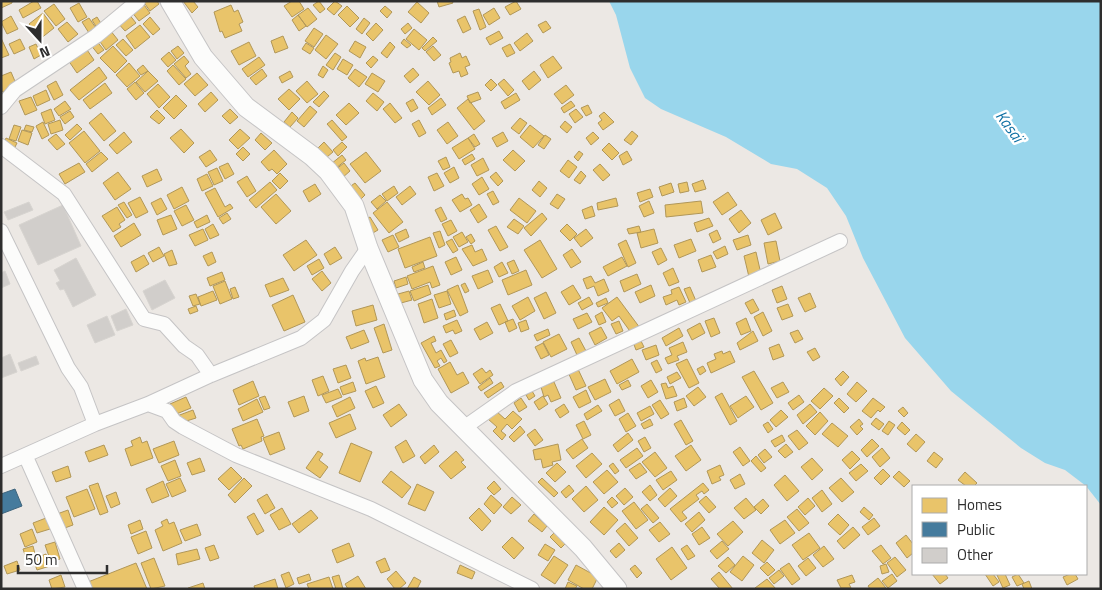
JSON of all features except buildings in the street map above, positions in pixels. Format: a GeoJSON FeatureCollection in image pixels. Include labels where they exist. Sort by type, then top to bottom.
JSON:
{"type":"FeatureCollection","features":[{"type":"Feature","properties":{"kind":"main road"},"geometry":{"type":"LineString","coordinates":[[170,1],[203,57],[246,107],[312,156],[328,171],[354,206],[368,248],[423,380],[439,403],[465,427],[583,548],[617,589]]}},
{"type":"Feature","properties":{"kind":"street"},"geometry":{"type":"LineString","coordinates":[[1,107],[15,90],[96,36],[138,1]]}},
{"type":"Feature","properties":{"kind":"street"},"geometry":{"type":"LineString","coordinates":[[1,146],[64,194],[144,319],[164,324],[184,346],[197,355],[211,374]]}},
{"type":"Feature","properties":{"kind":"street"},"geometry":{"type":"LineString","coordinates":[[1,231],[68,368],[81,387],[95,424]]}},
{"type":"Feature","properties":{"kind":"street"},"geometry":{"type":"LineString","coordinates":[[465,427],[516,391],[840,241]]}},
{"type":"Feature","properties":{"kind":"street"},"geometry":{"type":"LineString","coordinates":[[1,466],[95,424],[148,404],[211,374],[301,338],[324,320],[352,271],[368,248]]}},
{"type":"Feature","properties":{"kind":"street"},"geometry":{"type":"LineString","coordinates":[[148,404],[167,411],[174,421],[183,427],[236,455],[371,509],[532,589]]}},
{"type":"Feature","properties":{"kind":"street"},"geometry":{"type":"LineString","coordinates":[[26,456],[85,589]]}},
{"type":"Feature","properties":{"kind":"water","name":"Kasaï"},"geometry":{"type":"Polygon","coordinates":[[[609,1],[1101,1],[1101,505],[1087,485],[1065,470],[1045,463],[1021,448],[951,391],[905,338],[863,258],[846,216],[827,188],[797,169],[771,164],[726,137],[661,109],[645,98],[630,68],[616,15],[609,1]]]}}]}
